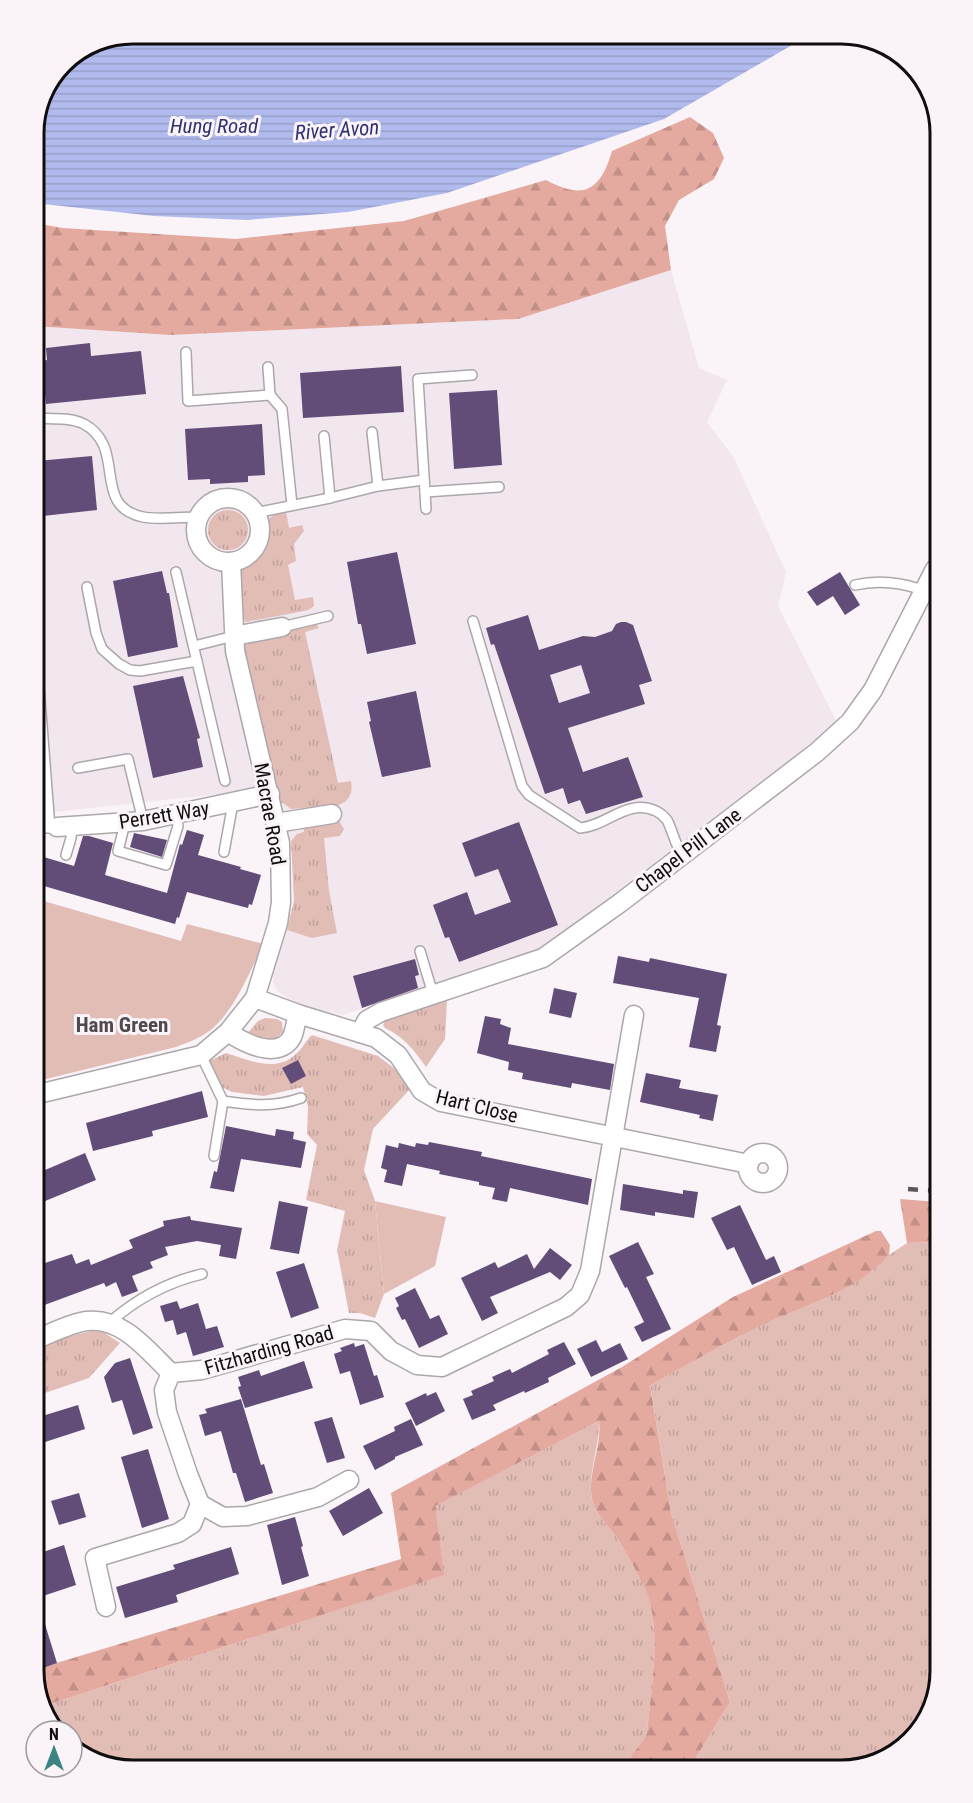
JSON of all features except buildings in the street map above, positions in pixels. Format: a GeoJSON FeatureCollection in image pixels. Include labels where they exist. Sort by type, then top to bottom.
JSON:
{"type":"FeatureCollection","features":[{"type":"Feature","properties":{"kind":"street"},"geometry":{"type":"LineString","coordinates":[[237,499],[248,504],[260,523],[257,544],[242,559],[231,562],[220,561],[202,549],[197,538],[198,517],[205,507],[215,500],[237,499]]}},
{"type":"Feature","properties":{"kind":"street","name":"Macrae Road"},"geometry":{"type":"LineString","coordinates":[[44,1093],[201,1055],[228,1032],[255,998],[278,923],[281,902],[280,843],[234,636],[231,562]]}},
{"type":"Feature","properties":{"kind":"street","name":"Chapel Pill Lane"},"geometry":{"type":"LineString","coordinates":[[360,1033],[367,1020],[381,1012],[543,958],[620,903],[816,752],[850,722],[873,690],[929,581]]}},
{"type":"Feature","properties":{"kind":"street"},"geometry":{"type":"LineString","coordinates":[[234,636],[282,627]]}},
{"type":"Feature","properties":{"kind":"street","name":"Perrett Way"},"geometry":{"type":"LineString","coordinates":[[59,827],[134,822],[270,794]]}},
{"type":"Feature","properties":{"kind":"street"},"geometry":{"type":"LineString","coordinates":[[276,823],[332,814]]}},
{"type":"Feature","properties":{"kind":"street","name":"Hart Close"},"geometry":{"type":"LineString","coordinates":[[255,998],[376,1038],[398,1055],[422,1091],[441,1102],[749,1164]]}},
{"type":"Feature","properties":{"kind":"street"},"geometry":{"type":"LineString","coordinates":[[228,1032],[252,1045],[263,1048],[284,1045],[291,1039],[298,1014]]}},
{"type":"Feature","properties":{"kind":"street"},"geometry":{"type":"LineString","coordinates":[[611,1136],[634,1015]]}},
{"type":"Feature","properties":{"kind":"street","name":"Fitzharding Road"},"geometry":{"type":"LineString","coordinates":[[171,1373],[202,1370],[345,1329],[371,1331],[391,1351],[417,1365],[441,1367],[566,1307],[580,1295],[590,1271],[611,1136]]}},
{"type":"Feature","properties":{"kind":"street"},"geometry":{"type":"LineString","coordinates":[[44,1336],[88,1321],[109,1323],[123,1329],[171,1373],[164,1390],[167,1412],[188,1474],[200,1504],[223,1517],[247,1516],[318,1497],[349,1480]]}},
{"type":"Feature","properties":{"kind":"street"},"geometry":{"type":"LineString","coordinates":[[106,1607],[95,1558],[178,1533],[192,1524],[200,1504]]}},
{"type":"Feature","properties":{"kind":"lane"},"geometry":{"type":"LineString","coordinates":[[186,352],[188,401],[270,395]]}},
{"type":"Feature","properties":{"kind":"lane"},"geometry":{"type":"LineString","coordinates":[[268,367],[270,395],[282,409],[292,506]]}},
{"type":"Feature","properties":{"kind":"lane"},"geometry":{"type":"LineString","coordinates":[[426,509],[418,379],[472,375]]}},
{"type":"Feature","properties":{"kind":"lane"},"geometry":{"type":"LineString","coordinates":[[44,418],[62,419],[83,424],[100,436],[106,447],[112,491],[122,508],[143,518],[198,517]]}},
{"type":"Feature","properties":{"kind":"lane"},"geometry":{"type":"LineString","coordinates":[[372,432],[378,486]]}},
{"type":"Feature","properties":{"kind":"lane"},"geometry":{"type":"LineString","coordinates":[[324,435],[330,498]]}},
{"type":"Feature","properties":{"kind":"lane"},"geometry":{"type":"LineString","coordinates":[[255,513],[378,486],[424,480]]}},
{"type":"Feature","properties":{"kind":"lane"},"geometry":{"type":"LineString","coordinates":[[425,492],[499,487]]}},
{"type":"Feature","properties":{"kind":"lane"},"geometry":{"type":"LineString","coordinates":[[176,572],[225,781]]}},
{"type":"Feature","properties":{"kind":"lane"},"geometry":{"type":"LineString","coordinates":[[855,585],[869,582],[884,583],[912,586],[924,591]]}},
{"type":"Feature","properties":{"kind":"lane"},"geometry":{"type":"LineString","coordinates":[[87,586],[96,633],[102,649],[118,664],[130,670],[140,671],[197,661]]}},
{"type":"Feature","properties":{"kind":"lane"},"geometry":{"type":"LineString","coordinates":[[282,627],[328,616]]}},
{"type":"Feature","properties":{"kind":"lane"},"geometry":{"type":"LineString","coordinates":[[473,621],[522,786],[530,795],[580,828],[588,828],[620,812],[636,807],[649,808],[660,813],[667,820],[681,855]]}},
{"type":"Feature","properties":{"kind":"lane"},"geometry":{"type":"LineString","coordinates":[[194,646],[234,636]]}},
{"type":"Feature","properties":{"kind":"lane"},"geometry":{"type":"LineString","coordinates":[[44,710],[59,827],[71,838],[66,855]]}},
{"type":"Feature","properties":{"kind":"lane"},"geometry":{"type":"LineString","coordinates":[[78,768],[128,759],[134,822],[118,851],[166,865],[178,826],[176,815]]}},
{"type":"Feature","properties":{"kind":"lane"},"geometry":{"type":"LineString","coordinates":[[224,852],[233,803]]}},
{"type":"Feature","properties":{"kind":"lane"},"geometry":{"type":"LineString","coordinates":[[44,828],[59,827]]}},
{"type":"Feature","properties":{"kind":"lane"},"geometry":{"type":"LineString","coordinates":[[420,951],[433,994]]}},
{"type":"Feature","properties":{"kind":"lane"},"geometry":{"type":"LineString","coordinates":[[201,1055],[223,1101],[214,1156]]}},
{"type":"Feature","properties":{"kind":"lane"},"geometry":{"type":"LineString","coordinates":[[223,1101],[265,1107],[301,1098]]}},
{"type":"Feature","properties":{"kind":"lane"},"geometry":{"type":"LineString","coordinates":[[109,1323],[125,1309],[179,1280],[202,1274]]}},
{"type":"Feature","properties":{"kind":"shaded area"},"geometry":{"type":"Polygon","coordinates":[[[671,270],[699,368],[727,380],[707,422],[734,458],[786,572],[778,606],[837,722],[759,789],[631,885],[533,954],[342,1015],[309,1008],[277,991],[273,982],[273,972],[294,901],[291,841],[274,788],[44,813],[44,327],[170,335],[518,319],[671,270]]]}},
{"type":"Feature","properties":{"kind":"green space"},"geometry":{"type":"Polygon","coordinates":[[[690,117],[713,133],[724,158],[714,179],[679,200],[665,226],[671,270],[518,319],[170,335],[44,327],[44,225],[63,228],[236,239],[404,221],[546,180],[570,190],[588,188],[602,176],[612,151],[690,117]]]}},
{"type":"Feature","properties":{"kind":"green space"},"geometry":{"type":"Polygon","coordinates":[[[228,510],[236,511],[242,516],[247,522],[247,538],[242,544],[236,549],[228,550],[220,549],[214,544],[209,538],[208,530],[209,522],[214,516],[220,511],[228,510]]]}},
{"type":"Feature","properties":{"kind":"green space"},"geometry":{"type":"Polygon","coordinates":[[[286,512],[289,528],[302,525],[304,531],[294,544],[296,561],[288,565],[295,600],[313,597],[314,606],[304,611],[246,622],[241,614],[239,567],[260,546],[268,520],[277,514],[286,512]]]}},
{"type":"Feature","properties":{"kind":"green space"},"geometry":{"type":"Polygon","coordinates":[[[315,623],[319,628],[305,632],[338,783],[351,781],[352,789],[346,801],[339,805],[291,809],[281,802],[277,789],[245,644],[249,638],[315,623]]]}},
{"type":"Feature","properties":{"kind":"green space"},"geometry":{"type":"Polygon","coordinates":[[[339,821],[344,829],[340,836],[324,838],[329,891],[337,933],[312,938],[287,930],[294,901],[291,841],[297,834],[304,832],[303,826],[339,821]]]}},
{"type":"Feature","properties":{"kind":"green space"},"geometry":{"type":"Polygon","coordinates":[[[44,901],[181,941],[187,924],[264,944],[242,988],[221,1020],[205,1034],[176,1047],[44,1080],[44,901]]]}},
{"type":"Feature","properties":{"kind":"green space"},"geometry":{"type":"Polygon","coordinates":[[[447,1000],[445,1039],[426,1067],[408,1044],[383,1025],[386,1019],[391,1017],[447,1000]]]}},
{"type":"Feature","properties":{"kind":"green space"},"geometry":{"type":"Polygon","coordinates":[[[265,1018],[282,1022],[283,1032],[273,1041],[246,1035],[258,1021],[265,1018]]]}},
{"type":"Feature","properties":{"kind":"green space"},"geometry":{"type":"Polygon","coordinates":[[[312,1035],[378,1056],[394,1068],[411,1088],[373,1129],[364,1170],[375,1201],[384,1294],[375,1318],[360,1313],[349,1313],[337,1250],[345,1211],[306,1200],[317,1145],[307,1134],[308,1107],[303,1087],[264,1096],[232,1092],[220,1086],[207,1062],[226,1053],[262,1064],[280,1063],[297,1053],[312,1035]]]}},
{"type":"Feature","properties":{"kind":"green space"},"geometry":{"type":"Polygon","coordinates":[[[900,1199],[929,1201],[929,1242],[907,1243],[900,1199]]]}},
{"type":"Feature","properties":{"kind":"green space"},"geometry":{"type":"Polygon","coordinates":[[[375,1201],[446,1217],[435,1266],[384,1294],[375,1201]]]}},
{"type":"Feature","properties":{"kind":"green space"},"geometry":{"type":"Polygon","coordinates":[[[876,1231],[881,1231],[890,1245],[889,1255],[862,1278],[830,1296],[764,1324],[650,1385],[671,1513],[730,1702],[695,1760],[629,1760],[647,1732],[653,1676],[653,1616],[642,1582],[619,1541],[597,1511],[592,1499],[591,1480],[599,1421],[435,1506],[444,1575],[50,1704],[45,1688],[44,1667],[401,1559],[391,1493],[622,1367],[733,1297],[876,1231]]]}},
{"type":"Feature","properties":{"kind":"green space"},"geometry":{"type":"Polygon","coordinates":[[[929,1242],[929,1671],[925,1699],[915,1720],[904,1734],[885,1748],[858,1758],[841,1760],[695,1760],[730,1702],[671,1513],[650,1384],[763,1324],[846,1287],[872,1271],[889,1255],[907,1243],[929,1242]]]}},
{"type":"Feature","properties":{"kind":"green space"},"geometry":{"type":"Polygon","coordinates":[[[92,1331],[103,1332],[120,1343],[89,1378],[44,1393],[44,1346],[66,1337],[92,1331]]]}},
{"type":"Feature","properties":{"kind":"green space"},"geometry":{"type":"Polygon","coordinates":[[[599,1421],[591,1480],[592,1499],[597,1511],[619,1541],[642,1581],[653,1616],[653,1676],[647,1732],[630,1760],[115,1758],[84,1745],[84,1719],[58,1719],[50,1705],[50,1704],[443,1575],[434,1506],[599,1421]]]}},
{"type":"Feature","properties":{"kind":"water","name":"Hung Road"},"geometry":{"type":"Polygon","coordinates":[[[794,44],[664,119],[447,193],[348,212],[246,220],[154,216],[44,204],[44,126],[53,93],[62,78],[83,58],[115,45],[794,44]]]}},
{"type":"Feature","properties":{"kind":"railway"},"geometry":{"type":"LineString","coordinates":[[908,1189],[929,1190]]}},
{"type":"Feature","properties":{"kind":"district","name":"Ham Green"},"geometry":{"type":"Point","coordinates":[122,1025]}},
{"type":"Feature","properties":{"kind":"water label","name":"River Avon"},"geometry":{"type":"Point","coordinates":[337,130]}}]}
